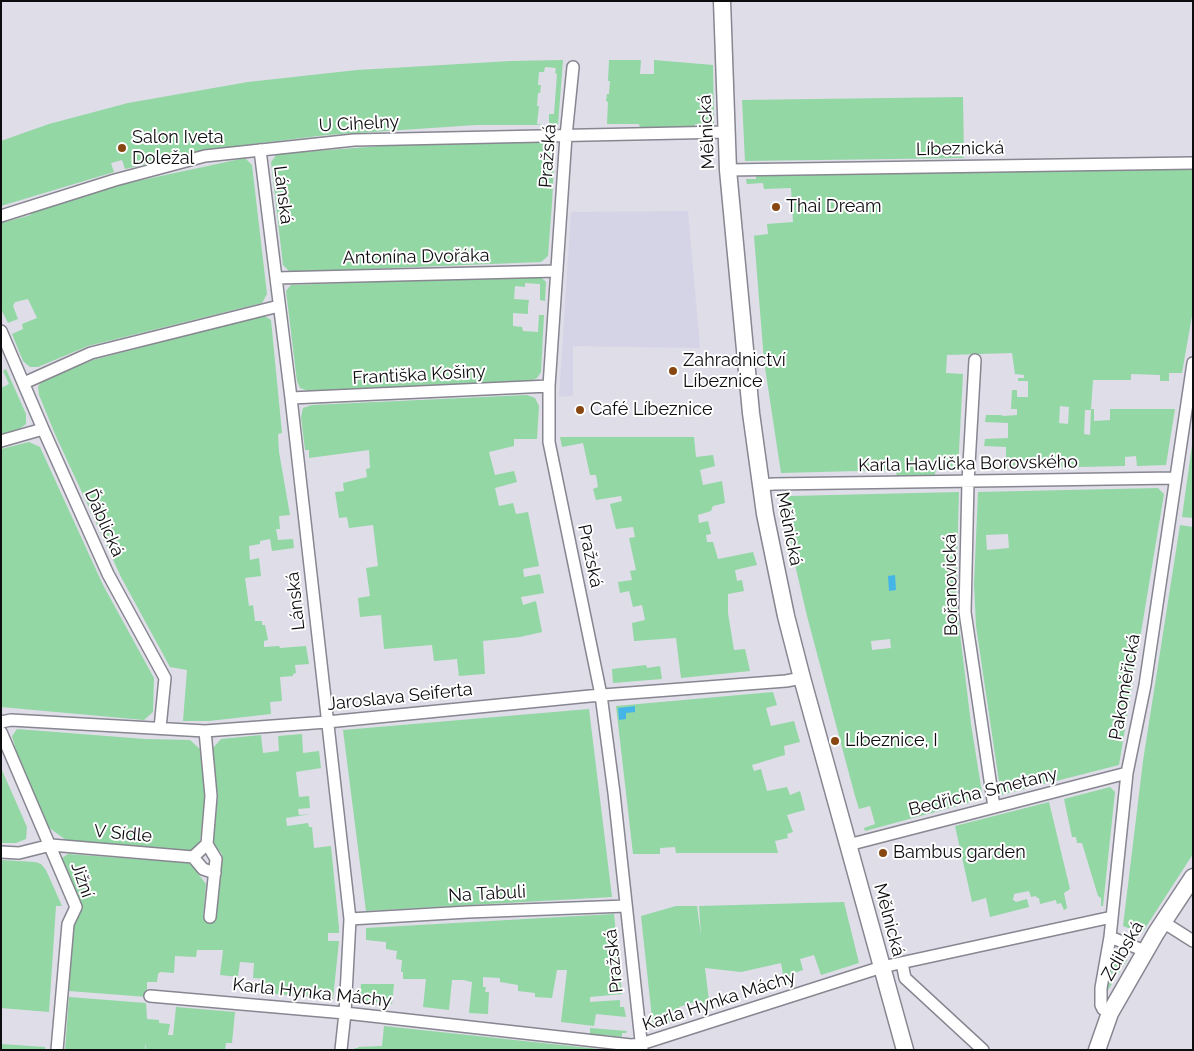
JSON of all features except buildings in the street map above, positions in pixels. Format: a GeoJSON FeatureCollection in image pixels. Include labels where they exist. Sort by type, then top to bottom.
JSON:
{"type":"FeatureCollection","features":[{"type":"Feature","properties":{"kind":"main road","name":"Mělnická"},"geometry":{"type":"LineString","coordinates":[[722,1],[728,170],[751,413],[765,514],[786,616],[802,678],[905,1050]]}},
{"type":"Feature","properties":{"kind":"main road","name":"Zdibská"},"geometry":{"type":"LineString","coordinates":[[1097,1050],[1110,1013],[1145,951],[1193,877]]}},
{"type":"Feature","properties":{"kind":"street","name":"Pražská"},"geometry":{"type":"LineString","coordinates":[[573,66],[566,136],[549,386],[549,442],[601,695],[614,793],[642,1047]]}},
{"type":"Feature","properties":{"kind":"street","name":"U Cihelny"},"geometry":{"type":"LineString","coordinates":[[1,216],[116,180],[206,156],[354,140],[727,132]]}},
{"type":"Feature","properties":{"kind":"street","name":"Lánská"},"geometry":{"type":"LineString","coordinates":[[260,150],[291,398],[350,919],[341,1050]]}},
{"type":"Feature","properties":{"kind":"street","name":"Líbeznická"},"geometry":{"type":"LineString","coordinates":[[728,170],[1193,163]]}},
{"type":"Feature","properties":{"kind":"street","name":"Antonína Dvořáka"},"geometry":{"type":"LineString","coordinates":[[276,278],[557,271]]}},
{"type":"Feature","properties":{"kind":"street"},"geometry":{"type":"LineString","coordinates":[[24,383],[91,353],[279,306]]}},
{"type":"Feature","properties":{"kind":"street","name":"Ďáblická"},"geometry":{"type":"LineString","coordinates":[[1,331],[108,574],[165,678],[160,728]]}},
{"type":"Feature","properties":{"kind":"street","name":"Bořanovická"},"geometry":{"type":"LineString","coordinates":[[975,360],[968,482],[965,612],[994,807]]}},
{"type":"Feature","properties":{"kind":"street","name":"Pakoměřická"},"geometry":{"type":"LineString","coordinates":[[1110,1013],[1103,1009],[1101,1005],[1101,988],[1110,937],[1127,773],[1145,685],[1193,363]]}},
{"type":"Feature","properties":{"kind":"street","name":"Františka Košiny"},"geometry":{"type":"LineString","coordinates":[[291,398],[549,386]]}},
{"type":"Feature","properties":{"kind":"street"},"geometry":{"type":"LineString","coordinates":[[1,440],[43,429]]}},
{"type":"Feature","properties":{"kind":"street","name":"Karla Havlíčka Borovského"},"geometry":{"type":"LineString","coordinates":[[761,485],[1175,478]]}},
{"type":"Feature","properties":{"kind":"street","name":"Jaroslava Seiferta"},"geometry":{"type":"LineString","coordinates":[[1,722],[11,720],[205,731],[327,722],[601,695],[802,678]]}},
{"type":"Feature","properties":{"kind":"street"},"geometry":{"type":"LineString","coordinates":[[205,731],[211,796],[207,844],[216,858],[210,918]]}},
{"type":"Feature","properties":{"kind":"street","name":"Jižní"},"geometry":{"type":"LineString","coordinates":[[1,732],[76,907],[68,924],[57,1050]]}},
{"type":"Feature","properties":{"kind":"street","name":"Bedřicha Smetany"},"geometry":{"type":"LineString","coordinates":[[848,845],[1127,773]]}},
{"type":"Feature","properties":{"kind":"street"},"geometry":{"type":"LineString","coordinates":[[207,844],[193,857],[203,869],[215,873]]}},
{"type":"Feature","properties":{"kind":"street","name":"V Sídle"},"geometry":{"type":"LineString","coordinates":[[1,852],[19,853],[51,845],[193,857]]}},
{"type":"Feature","properties":{"kind":"street","name":"Na Tabuli"},"geometry":{"type":"LineString","coordinates":[[350,919],[626,906]]}},
{"type":"Feature","properties":{"kind":"street","name":"Karla Hynka Máchy"},"geometry":{"type":"LineString","coordinates":[[150,996],[345,1013],[642,1047],[882,967],[1112,917]]}},
{"type":"Feature","properties":{"kind":"street"},"geometry":{"type":"LineString","coordinates":[[1163,922],[1193,941]]}},
{"type":"Feature","properties":{"kind":"street"},"geometry":{"type":"LineString","coordinates":[[1110,937],[1145,951]]}},
{"type":"Feature","properties":{"kind":"street"},"geometry":{"type":"LineString","coordinates":[[902,963],[905,978],[983,1050]]}},
{"type":"Feature","properties":{"kind":"shaded area"},"geometry":{"type":"Polygon","coordinates":[[[688,211],[700,348],[573,346],[573,396],[559,397],[571,212],[688,211]]]}},
{"type":"Feature","properties":{"kind":"green space"},"geometry":{"type":"Polygon","coordinates":[[[563,60],[558,125],[549,125],[549,114],[554,114],[556,68],[545,67],[544,72],[539,72],[538,85],[541,85],[537,106],[539,106],[537,124],[543,125],[476,125],[327,135],[204,150],[125,169],[122,160],[111,163],[114,172],[1,206],[1,141],[49,124],[128,103],[248,82],[357,70],[511,61],[563,60]]]}},
{"type":"Feature","properties":{"kind":"green space"},"geometry":{"type":"Polygon","coordinates":[[[609,60],[641,60],[640,74],[654,74],[654,60],[713,65],[714,124],[695,124],[695,128],[640,128],[639,124],[607,124],[608,102],[606,101],[607,94],[609,94],[610,81],[608,81],[609,60]]]}},
{"type":"Feature","properties":{"kind":"green space"},"geometry":{"type":"Polygon","coordinates":[[[963,97],[964,158],[745,161],[742,100],[963,97]]]}},
{"type":"Feature","properties":{"kind":"green space"},"geometry":{"type":"Polygon","coordinates":[[[549,140],[555,146],[552,203],[548,256],[541,262],[290,272],[283,265],[271,162],[277,154],[393,145],[549,140]]]}},
{"type":"Feature","properties":{"kind":"green space"},"geometry":{"type":"Polygon","coordinates":[[[245,158],[252,165],[267,294],[262,303],[88,346],[38,367],[30,367],[23,361],[12,334],[23,329],[22,324],[37,318],[28,299],[15,302],[13,306],[18,319],[8,323],[1,309],[1,223],[31,215],[30,212],[114,186],[245,158]]]}},
{"type":"Feature","properties":{"kind":"green space"},"geometry":{"type":"Polygon","coordinates":[[[1193,169],[1193,310],[1182,373],[1169,373],[1169,381],[1160,381],[1160,375],[1131,374],[1131,380],[1093,380],[1091,409],[1094,409],[1094,421],[1110,420],[1110,409],[1175,409],[1166,465],[1137,466],[1136,456],[1125,457],[1125,466],[983,469],[983,465],[1005,466],[1010,464],[1010,458],[1006,458],[1006,447],[984,446],[985,439],[1008,438],[1008,423],[985,422],[986,415],[1017,415],[1017,409],[1011,409],[1012,390],[1017,390],[1017,397],[1028,397],[1028,381],[1018,381],[1018,378],[1024,378],[1024,375],[1015,374],[1012,353],[947,355],[946,373],[963,374],[958,469],[936,469],[934,478],[897,479],[896,470],[781,473],[764,361],[754,236],[752,236],[768,234],[767,224],[793,222],[791,188],[764,189],[763,183],[747,184],[746,179],[756,179],[756,173],[850,174],[1193,169]],[[1060,406],[1059,423],[1068,424],[1069,407],[1060,406]],[[1085,410],[1084,434],[1090,435],[1091,410],[1085,410]]]}},
{"type":"Feature","properties":{"kind":"green space"},"geometry":{"type":"Polygon","coordinates":[[[540,276],[546,282],[545,301],[540,300],[540,284],[525,283],[525,287],[515,286],[514,299],[529,300],[528,314],[513,313],[513,326],[522,327],[523,331],[538,332],[539,315],[544,315],[541,372],[537,378],[529,382],[309,391],[300,388],[297,381],[286,291],[291,285],[540,276]]]}},
{"type":"Feature","properties":{"kind":"green space"},"geometry":{"type":"Polygon","coordinates":[[[263,315],[271,320],[282,433],[278,434],[279,452],[290,515],[279,516],[280,529],[276,529],[278,540],[293,539],[294,548],[272,551],[270,539],[260,541],[260,544],[249,546],[250,560],[259,558],[261,576],[245,578],[249,606],[253,605],[255,621],[262,621],[262,625],[265,625],[268,640],[264,641],[264,647],[306,646],[309,664],[295,665],[296,673],[293,676],[280,677],[282,701],[270,702],[271,714],[209,721],[183,721],[187,670],[170,667],[121,577],[55,434],[39,395],[38,387],[42,380],[93,360],[263,315]]]}},
{"type":"Feature","properties":{"kind":"green space"},"geometry":{"type":"Polygon","coordinates":[[[6,369],[26,414],[26,424],[18,430],[1,435],[1,388],[9,384],[3,371],[6,369]]]}},
{"type":"Feature","properties":{"kind":"green space"},"geometry":{"type":"Polygon","coordinates":[[[527,395],[535,398],[539,406],[537,439],[514,439],[514,446],[489,452],[495,475],[514,471],[517,482],[495,488],[499,506],[513,503],[516,514],[528,512],[539,566],[523,569],[524,577],[540,574],[544,593],[521,597],[523,605],[536,601],[542,632],[520,637],[483,641],[485,674],[459,676],[457,659],[434,661],[432,645],[384,649],[381,615],[360,617],[358,598],[370,596],[366,568],[378,566],[373,525],[349,528],[347,517],[339,518],[335,492],[344,491],[343,483],[367,477],[366,469],[370,468],[369,450],[309,458],[309,450],[305,450],[301,417],[303,408],[312,405],[527,395]]]}},
{"type":"Feature","properties":{"kind":"green space"},"geometry":{"type":"Polygon","coordinates":[[[560,437],[694,437],[696,457],[713,455],[715,466],[700,470],[703,485],[722,481],[725,503],[713,506],[711,511],[698,515],[699,523],[708,521],[711,534],[706,535],[707,542],[713,542],[718,559],[753,552],[757,565],[735,570],[737,581],[742,580],[744,591],[728,594],[728,613],[734,650],[745,649],[750,671],[681,678],[676,638],[634,641],[632,623],[645,620],[642,605],[633,607],[629,591],[620,593],[618,582],[632,580],[630,571],[636,570],[629,538],[635,537],[633,527],[616,529],[610,504],[622,501],[621,496],[596,500],[593,489],[598,487],[596,475],[590,475],[583,443],[562,447],[560,437]]]}},
{"type":"Feature","properties":{"kind":"green space"},"geometry":{"type":"Polygon","coordinates":[[[1193,438],[1193,518],[1182,517],[1193,438]]]}},
{"type":"Feature","properties":{"kind":"green space"},"geometry":{"type":"Polygon","coordinates":[[[29,442],[40,447],[103,585],[154,678],[153,712],[144,720],[1,707],[1,449],[29,442]]]}},
{"type":"Feature","properties":{"kind":"green space"},"geometry":{"type":"Polygon","coordinates":[[[1158,488],[1164,494],[1119,765],[1001,795],[976,626],[974,584],[978,492],[1158,488]],[[1008,534],[986,535],[987,550],[1009,548],[1008,534]]]}},
{"type":"Feature","properties":{"kind":"green space"},"geometry":{"type":"Polygon","coordinates":[[[959,492],[956,601],[971,724],[983,799],[865,831],[864,828],[875,824],[870,806],[859,809],[807,616],[793,556],[785,501],[790,496],[959,492]],[[890,639],[871,641],[872,650],[891,648],[890,639]]]}},
{"type":"Feature","properties":{"kind":"green space"},"geometry":{"type":"Polygon","coordinates":[[[1180,525],[1193,527],[1193,854],[1142,933],[1123,926],[1143,761],[1180,525]]]}},
{"type":"Feature","properties":{"kind":"green space"},"geometry":{"type":"Polygon","coordinates":[[[646,665],[647,668],[660,666],[662,679],[613,683],[612,669],[646,665]]]}},
{"type":"Feature","properties":{"kind":"green space"},"geometry":{"type":"Polygon","coordinates":[[[773,692],[777,705],[766,708],[771,726],[794,721],[800,742],[784,746],[785,755],[752,765],[754,771],[761,769],[767,791],[787,787],[790,795],[800,791],[805,810],[787,815],[793,832],[787,834],[788,838],[775,841],[778,853],[676,853],[675,847],[660,848],[660,854],[633,854],[616,706],[773,692]]]}},
{"type":"Feature","properties":{"kind":"green space"},"geometry":{"type":"Polygon","coordinates":[[[589,709],[612,897],[366,911],[343,730],[589,709]]]}},
{"type":"Feature","properties":{"kind":"green space"},"geometry":{"type":"Polygon","coordinates":[[[17,729],[145,739],[190,740],[200,749],[205,796],[200,842],[190,851],[66,840],[48,827],[17,754],[12,736],[17,729]]]}},
{"type":"Feature","properties":{"kind":"green space"},"geometry":{"type":"Polygon","coordinates":[[[302,734],[303,753],[319,751],[321,768],[296,772],[299,797],[309,796],[310,808],[298,809],[299,815],[311,814],[286,818],[287,826],[308,823],[309,827],[312,827],[314,848],[331,846],[339,928],[339,933],[328,933],[328,941],[339,941],[333,999],[264,993],[265,979],[253,978],[254,963],[240,962],[238,977],[220,975],[223,950],[197,950],[196,957],[175,956],[174,973],[160,972],[157,982],[147,982],[147,997],[69,991],[73,927],[83,908],[62,858],[68,854],[190,863],[206,884],[203,917],[216,919],[222,854],[213,843],[218,796],[212,749],[221,739],[261,735],[263,753],[279,751],[278,736],[302,734]]]}},
{"type":"Feature","properties":{"kind":"green space"},"geometry":{"type":"Polygon","coordinates":[[[1,768],[27,827],[26,839],[16,843],[1,843],[1,768]]]}},
{"type":"Feature","properties":{"kind":"green space"},"geometry":{"type":"Polygon","coordinates":[[[1110,787],[1115,792],[1103,906],[1101,906],[1101,898],[1098,896],[1082,843],[1077,843],[1076,837],[1072,837],[1064,799],[1110,787]]]}},
{"type":"Feature","properties":{"kind":"green space"},"geometry":{"type":"Polygon","coordinates":[[[1049,802],[1070,889],[1064,893],[1067,908],[1064,910],[1061,903],[1057,904],[1056,900],[1040,904],[1039,898],[1036,896],[1031,897],[1029,891],[1014,894],[1013,900],[1016,902],[1027,899],[1029,907],[990,917],[986,898],[972,902],[955,826],[1049,802]]]}},
{"type":"Feature","properties":{"kind":"green space"},"geometry":{"type":"Polygon","coordinates":[[[1,860],[41,864],[46,870],[62,906],[56,906],[49,1012],[1,1008],[1,860]]]}},
{"type":"Feature","properties":{"kind":"green space"},"geometry":{"type":"Polygon","coordinates":[[[844,902],[859,963],[821,975],[814,955],[800,959],[803,970],[791,974],[793,983],[785,986],[781,963],[741,972],[705,968],[710,1009],[705,1011],[701,1000],[679,1007],[682,1018],[653,1027],[641,916],[676,906],[697,906],[701,935],[699,906],[844,902]]]}},
{"type":"Feature","properties":{"kind":"green space"},"geometry":{"type":"Polygon","coordinates":[[[614,914],[622,994],[590,997],[590,1002],[620,1000],[620,1007],[624,1007],[626,1017],[596,1014],[594,1026],[561,1022],[567,970],[557,970],[552,998],[535,997],[535,993],[518,991],[518,985],[500,982],[500,978],[483,977],[483,987],[486,987],[485,992],[489,992],[488,1014],[469,1013],[472,982],[463,980],[452,980],[449,1010],[423,1007],[426,979],[403,979],[403,972],[401,972],[402,960],[396,959],[397,951],[386,949],[386,942],[366,940],[366,928],[614,914]]]}},
{"type":"Feature","properties":{"kind":"green space"},"geometry":{"type":"Polygon","coordinates":[[[1116,950],[1115,955],[1125,956],[1127,960],[1108,990],[1111,959],[1116,950]]]}},
{"type":"Feature","properties":{"kind":"green space"},"geometry":{"type":"Polygon","coordinates":[[[361,984],[394,984],[392,1004],[360,1000],[361,984]]]}},
{"type":"Feature","properties":{"kind":"green space"},"geometry":{"type":"Polygon","coordinates":[[[69,997],[146,1003],[147,1019],[159,1020],[159,1023],[170,1024],[168,1035],[173,1035],[176,1007],[235,1012],[232,1043],[226,1043],[225,1050],[146,1050],[146,1043],[145,1050],[65,1050],[69,997]]]}},
{"type":"Feature","properties":{"kind":"green space"},"geometry":{"type":"Polygon","coordinates":[[[384,1026],[608,1050],[354,1050],[358,1047],[382,1046],[384,1026]]]}},
{"type":"Feature","properties":{"kind":"green space"},"geometry":{"type":"Polygon","coordinates":[[[590,1028],[627,1031],[622,1033],[622,1037],[605,1035],[604,1040],[590,1038],[590,1028]]]}},
{"type":"Feature","properties":{"kind":"green space"},"geometry":{"type":"Polygon","coordinates":[[[1,1044],[45,1047],[45,1050],[1,1050],[1,1044]]]}},
{"type":"Feature","properties":{"kind":"water"},"geometry":{"type":"Polygon","coordinates":[[[895,575],[896,590],[889,591],[888,576],[895,575]]]}},
{"type":"Feature","properties":{"kind":"water"},"geometry":{"type":"Polygon","coordinates":[[[635,706],[635,712],[626,713],[626,719],[619,720],[618,708],[635,706]]]}},
{"type":"Feature","properties":{"kind":"place","name":"Salon Iveta Doležal"},"geometry":{"type":"Point","coordinates":[122,148]}},
{"type":"Feature","properties":{"kind":"place","name":"Thai Dream"},"geometry":{"type":"Point","coordinates":[776,207]}},
{"type":"Feature","properties":{"kind":"place","name":"Zahradnictví Líbeznice"},"geometry":{"type":"Point","coordinates":[673,371]}},
{"type":"Feature","properties":{"kind":"place","name":"Café Líbeznice"},"geometry":{"type":"Point","coordinates":[580,410]}},
{"type":"Feature","properties":{"kind":"place","name":"Líbeznice, I"},"geometry":{"type":"Point","coordinates":[835,741]}},
{"type":"Feature","properties":{"kind":"place","name":"Bambus garden"},"geometry":{"type":"Point","coordinates":[883,853]}}]}
